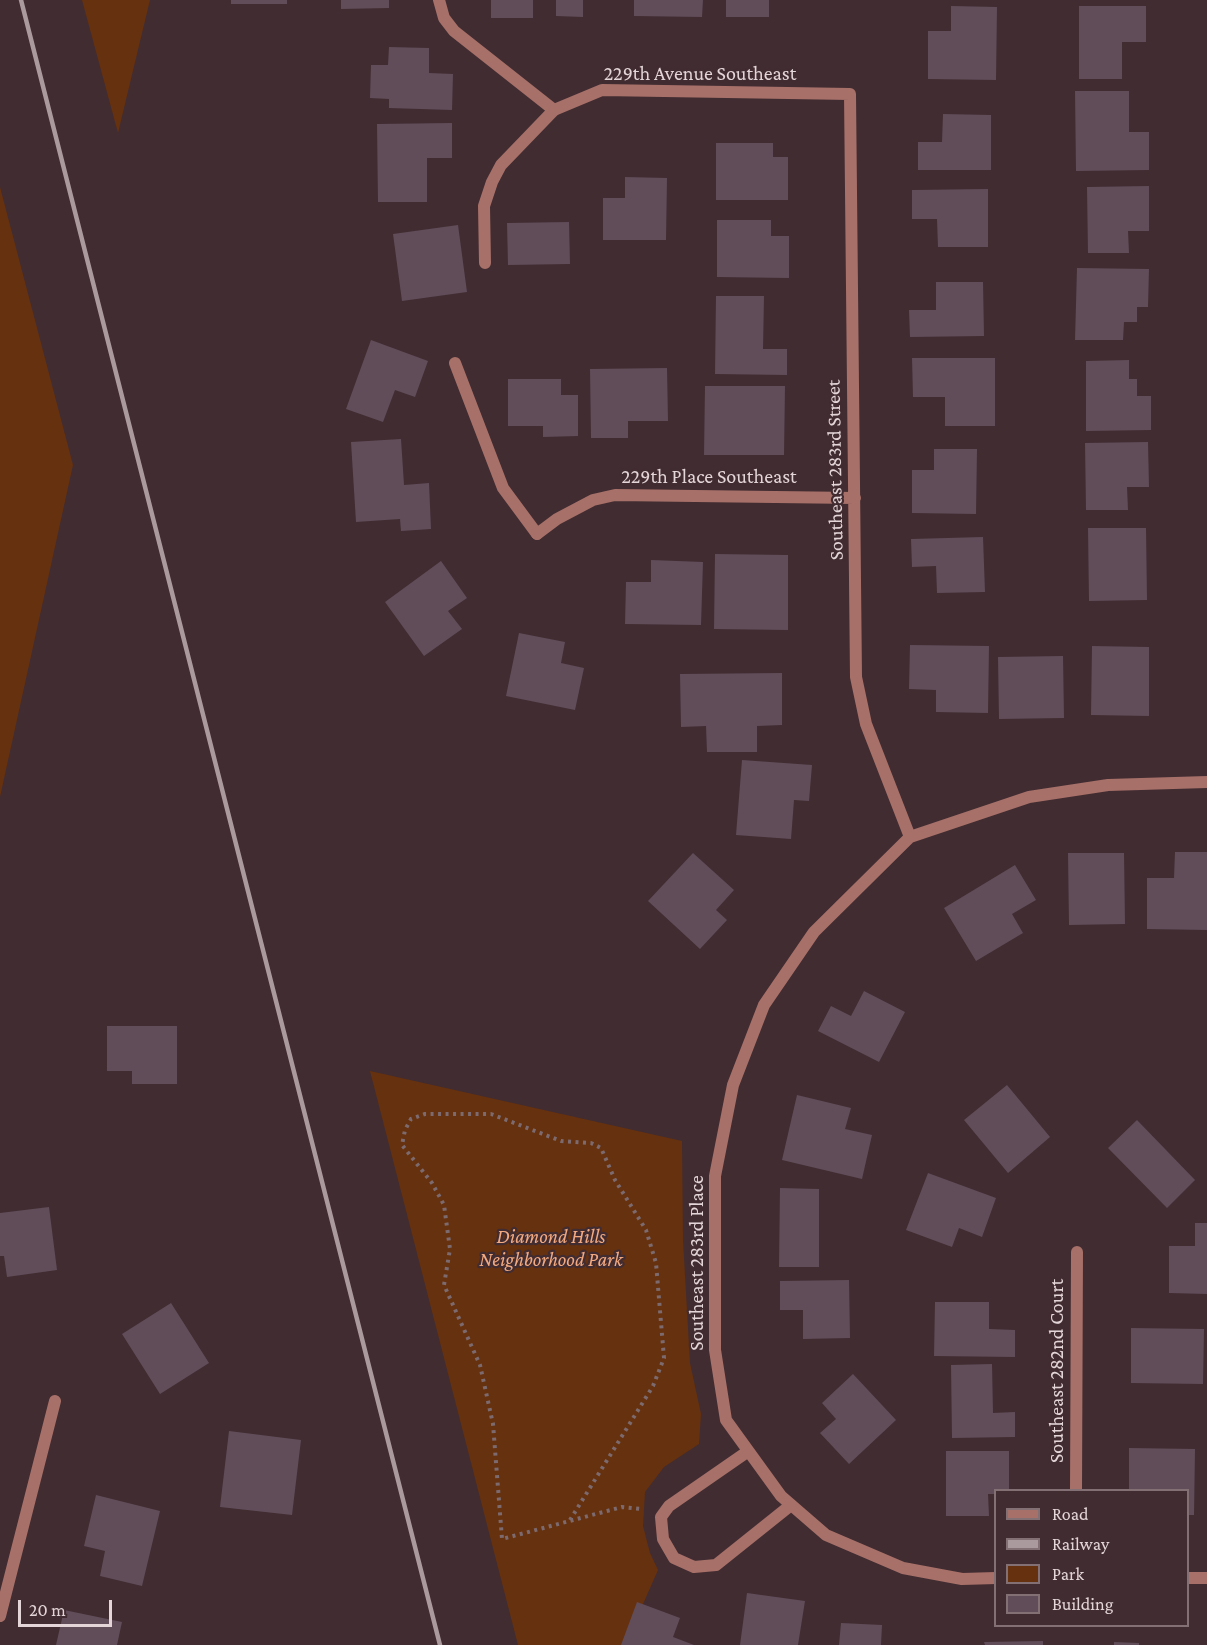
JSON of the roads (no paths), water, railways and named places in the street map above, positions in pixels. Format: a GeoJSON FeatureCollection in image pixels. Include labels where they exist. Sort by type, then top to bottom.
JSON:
{"type":"FeatureCollection","features":[{"type":"Feature","properties":{"kind":"street"},"geometry":{"type":"LineString","coordinates":[[439,0],[444,18],[454,31],[554,110],[501,165],[492,182],[484,206],[485,263]]}},
{"type":"Feature","properties":{"kind":"street","name":"229th Avenue Southeast"},"geometry":{"type":"LineString","coordinates":[[554,110],[602,90],[849,94]]}},
{"type":"Feature","properties":{"kind":"street","name":"Southeast 283rd Street"},"geometry":{"type":"LineString","coordinates":[[849,94],[856,677],[866,724],[910,837]]}},
{"type":"Feature","properties":{"kind":"street","name":"229th Place Southeast"},"geometry":{"type":"LineString","coordinates":[[455,363],[503,488],[537,534],[557,519],[593,500],[615,495],[855,498]]}},
{"type":"Feature","properties":{"kind":"street"},"geometry":{"type":"LineString","coordinates":[[910,837],[1029,797],[1108,785],[1207,782]]}},
{"type":"Feature","properties":{"kind":"street","name":"Southeast 283rd Place"},"geometry":{"type":"LineString","coordinates":[[910,837],[813,932],[764,1005],[733,1085],[715,1176],[715,1350],[726,1420],[781,1496],[826,1535],[903,1568],[962,1579],[994,1578]]}},
{"type":"Feature","properties":{"kind":"street","name":"Southeast 282nd Court"},"geometry":{"type":"LineString","coordinates":[[1076,1489],[1077,1252]]}},
{"type":"Feature","properties":{"kind":"street"},"geometry":{"type":"LineString","coordinates":[[0,1616],[55,1401]]}},
{"type":"Feature","properties":{"kind":"street"},"geometry":{"type":"LineString","coordinates":[[747,1452],[665,1511],[661,1517],[663,1539],[674,1558],[694,1568],[716,1565],[791,1505]]}},
{"type":"Feature","properties":{"kind":"street"},"geometry":{"type":"LineString","coordinates":[[1189,1578],[1207,1578]]}},
{"type":"Feature","properties":{"kind":"railway"},"geometry":{"type":"LineString","coordinates":[[21,0],[440,1645]]}},
{"type":"Feature","properties":{"kind":"park label","name":"Diamond Hills Neighborhood Park"},"geometry":{"type":"Point","coordinates":[551,1248]}}]}
